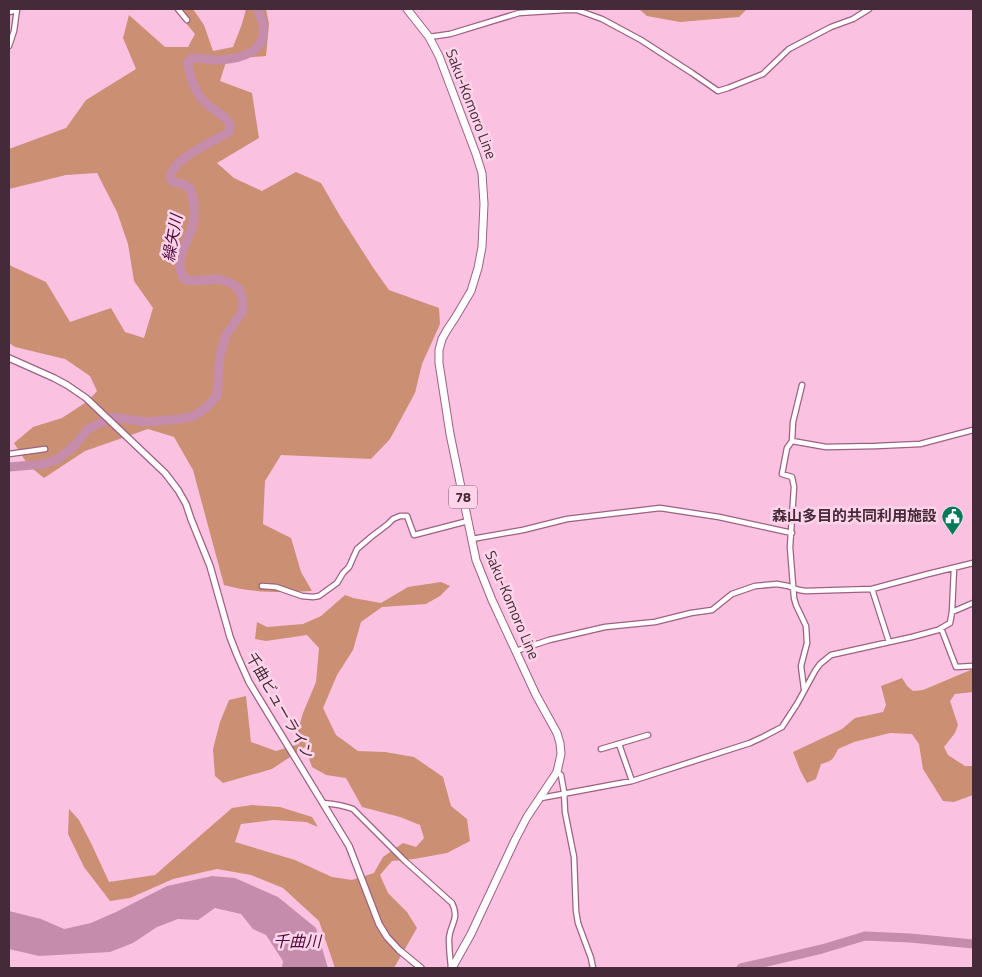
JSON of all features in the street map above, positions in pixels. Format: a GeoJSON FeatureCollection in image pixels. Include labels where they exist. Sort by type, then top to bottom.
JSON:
{"type":"FeatureCollection","features":[{"type":"Feature","properties":{"kind":"main road","name":"Saku-Komoro Line"},"geometry":{"type":"LineString","coordinates":[[407,9],[429,37],[442,64],[482,173],[484,189],[482,247],[478,268],[471,291],[444,334],[439,350],[439,363],[450,434],[476,560],[536,695],[557,733],[562,754],[557,772],[527,817],[452,968]]}},
{"type":"Feature","properties":{"kind":"street"},"geometry":{"type":"LineString","coordinates":[[9,12],[17,9],[14,31],[9,46]]}},
{"type":"Feature","properties":{"kind":"street"},"geometry":{"type":"LineString","coordinates":[[178,9],[187,20]]}},
{"type":"Feature","properties":{"kind":"street"},"geometry":{"type":"LineString","coordinates":[[429,37],[450,34],[519,13],[577,10],[602,20],[641,40],[718,91],[762,74],[789,49],[831,27],[853,20],[869,9]]}},
{"type":"Feature","properties":{"kind":"street","name":"千曲ビューライン"},"geometry":{"type":"LineString","coordinates":[[9,358],[54,378],[86,398],[165,473],[182,497],[210,566],[236,655],[249,682],[349,846],[379,924],[387,937],[399,950],[421,968]]}},
{"type":"Feature","properties":{"kind":"street"},"geometry":{"type":"LineString","coordinates":[[802,385],[793,422],[792,441],[787,448],[782,474],[792,477],[794,487],[790,547],[792,588],[796,605],[806,626],[808,643],[801,666],[804,689]]}},
{"type":"Feature","properties":{"kind":"street"},"geometry":{"type":"LineString","coordinates":[[792,441],[826,447],[920,444],[973,430]]}},
{"type":"Feature","properties":{"kind":"street"},"geometry":{"type":"LineString","coordinates":[[9,454],[45,449]]}},
{"type":"Feature","properties":{"kind":"street"},"geometry":{"type":"LineString","coordinates":[[472,539],[523,530],[567,519],[660,508],[718,517],[792,533]]}},
{"type":"Feature","properties":{"kind":"street"},"geometry":{"type":"LineString","coordinates":[[262,586],[276,587],[302,596],[319,596],[337,583],[349,566],[357,549],[393,519],[407,516],[414,536],[468,521]]}},
{"type":"Feature","properties":{"kind":"street"},"geometry":{"type":"LineString","coordinates":[[516,651],[548,640],[605,627],[655,622],[712,610],[732,594],[755,586],[777,584],[806,591],[872,589],[973,564]]}},
{"type":"Feature","properties":{"kind":"street"},"geometry":{"type":"LineString","coordinates":[[541,798],[632,781],[750,743],[782,727],[820,664],[831,655],[912,637],[941,628],[950,623],[954,568]]}},
{"type":"Feature","properties":{"kind":"street"},"geometry":{"type":"LineString","coordinates":[[872,589],[889,642]]}},
{"type":"Feature","properties":{"kind":"street"},"geometry":{"type":"LineString","coordinates":[[952,612],[973,603]]}},
{"type":"Feature","properties":{"kind":"street"},"geometry":{"type":"LineString","coordinates":[[941,628],[956,667],[973,666]]}},
{"type":"Feature","properties":{"kind":"street"},"geometry":{"type":"LineString","coordinates":[[601,749],[648,735]]}},
{"type":"Feature","properties":{"kind":"street"},"geometry":{"type":"LineString","coordinates":[[619,744],[632,781]]}},
{"type":"Feature","properties":{"kind":"street"},"geometry":{"type":"LineString","coordinates":[[557,772],[561,775],[565,812],[574,856],[578,923],[593,968]]}},
{"type":"Feature","properties":{"kind":"street"},"geometry":{"type":"LineString","coordinates":[[323,803],[346,806],[353,809],[406,862],[452,903],[456,910],[449,946],[452,968]]}},
{"type":"Feature","properties":{"kind":"shaded area"},"geometry":{"type":"Polygon","coordinates":[[[174,9],[193,9],[204,25],[213,51],[233,47],[246,9],[266,9],[269,24],[266,56],[227,59],[220,81],[252,93],[259,138],[217,163],[234,178],[262,191],[296,172],[321,183],[340,216],[389,290],[439,308],[440,324],[422,364],[415,393],[390,439],[371,459],[281,455],[265,481],[263,524],[291,538],[301,572],[312,591],[268,592],[224,585],[193,470],[174,437],[148,429],[85,451],[44,478],[28,465],[14,443],[33,427],[62,418],[88,401],[97,391],[90,376],[65,359],[15,347],[9,343],[9,265],[46,282],[70,322],[111,308],[125,332],[144,338],[153,308],[134,281],[128,244],[117,212],[97,173],[66,175],[9,189],[9,149],[66,128],[86,100],[136,69],[123,38],[129,15],[165,47],[188,47],[195,34],[174,9]]]}},
{"type":"Feature","properties":{"kind":"shaded area"},"geometry":{"type":"Polygon","coordinates":[[[639,9],[747,9],[739,17],[680,22],[647,16],[639,9]]]}},
{"type":"Feature","properties":{"kind":"shaded area"},"geometry":{"type":"Polygon","coordinates":[[[441,582],[450,586],[440,596],[426,604],[382,607],[361,622],[353,650],[337,675],[323,708],[336,735],[358,751],[385,752],[414,757],[443,777],[451,806],[467,819],[470,841],[447,853],[392,861],[380,875],[388,893],[407,912],[417,928],[394,968],[335,968],[319,921],[283,888],[251,875],[217,869],[173,879],[130,898],[110,901],[84,867],[68,834],[69,809],[79,820],[109,882],[155,875],[232,808],[252,805],[280,807],[312,817],[318,827],[306,822],[273,820],[241,824],[235,842],[295,860],[332,877],[352,880],[374,873],[383,857],[403,843],[416,847],[424,838],[420,825],[400,817],[362,807],[346,778],[326,775],[312,767],[305,747],[272,769],[223,783],[215,776],[213,749],[220,722],[229,700],[246,696],[251,742],[276,751],[299,744],[298,730],[316,682],[319,648],[307,635],[266,641],[255,639],[257,622],[267,627],[303,624],[321,616],[345,595],[381,603],[408,587],[441,582]]]}},
{"type":"Feature","properties":{"kind":"shaded area"},"geometry":{"type":"Polygon","coordinates":[[[973,669],[973,692],[955,694],[950,701],[958,725],[955,733],[944,747],[948,755],[965,766],[973,766],[973,795],[954,802],[943,801],[923,769],[919,744],[912,734],[890,733],[854,742],[838,749],[832,759],[821,764],[816,779],[807,783],[793,752],[842,729],[855,718],[883,712],[886,705],[881,686],[902,678],[913,691],[923,690],[973,669]]]}},
{"type":"Feature","properties":{"kind":"water","name":"千曲川"},"geometry":{"type":"Polygon","coordinates":[[[212,876],[235,878],[278,897],[316,928],[328,968],[282,968],[283,961],[266,935],[253,929],[241,914],[215,908],[198,920],[178,919],[157,927],[133,943],[110,952],[39,956],[9,949],[9,911],[41,919],[64,929],[91,923],[167,886],[212,876]]]}},
{"type":"Feature","properties":{"kind":"waterway","name":"繰矢川"},"geometry":{"type":"LineString","coordinates":[[9,467],[45,464],[58,459],[75,445],[88,429],[113,417],[146,422],[180,419],[194,416],[208,406],[217,396],[220,355],[226,335],[242,312],[243,301],[239,289],[231,283],[218,279],[191,281],[183,278],[180,264],[193,224],[193,202],[190,188],[173,182],[170,177],[178,163],[229,132],[230,128],[229,122],[198,94],[188,62],[192,58],[216,60],[236,58],[252,52],[261,41],[263,33],[263,24],[258,9]]}},
{"type":"Feature","properties":{"kind":"waterway"},"geometry":{"type":"LineString","coordinates":[[741,968],[822,949],[865,936],[973,944]]}},
{"type":"Feature","properties":{"kind":"place","name":"森山多目的共同利用施設"},"geometry":{"type":"Point","coordinates":[953,535]}}]}
